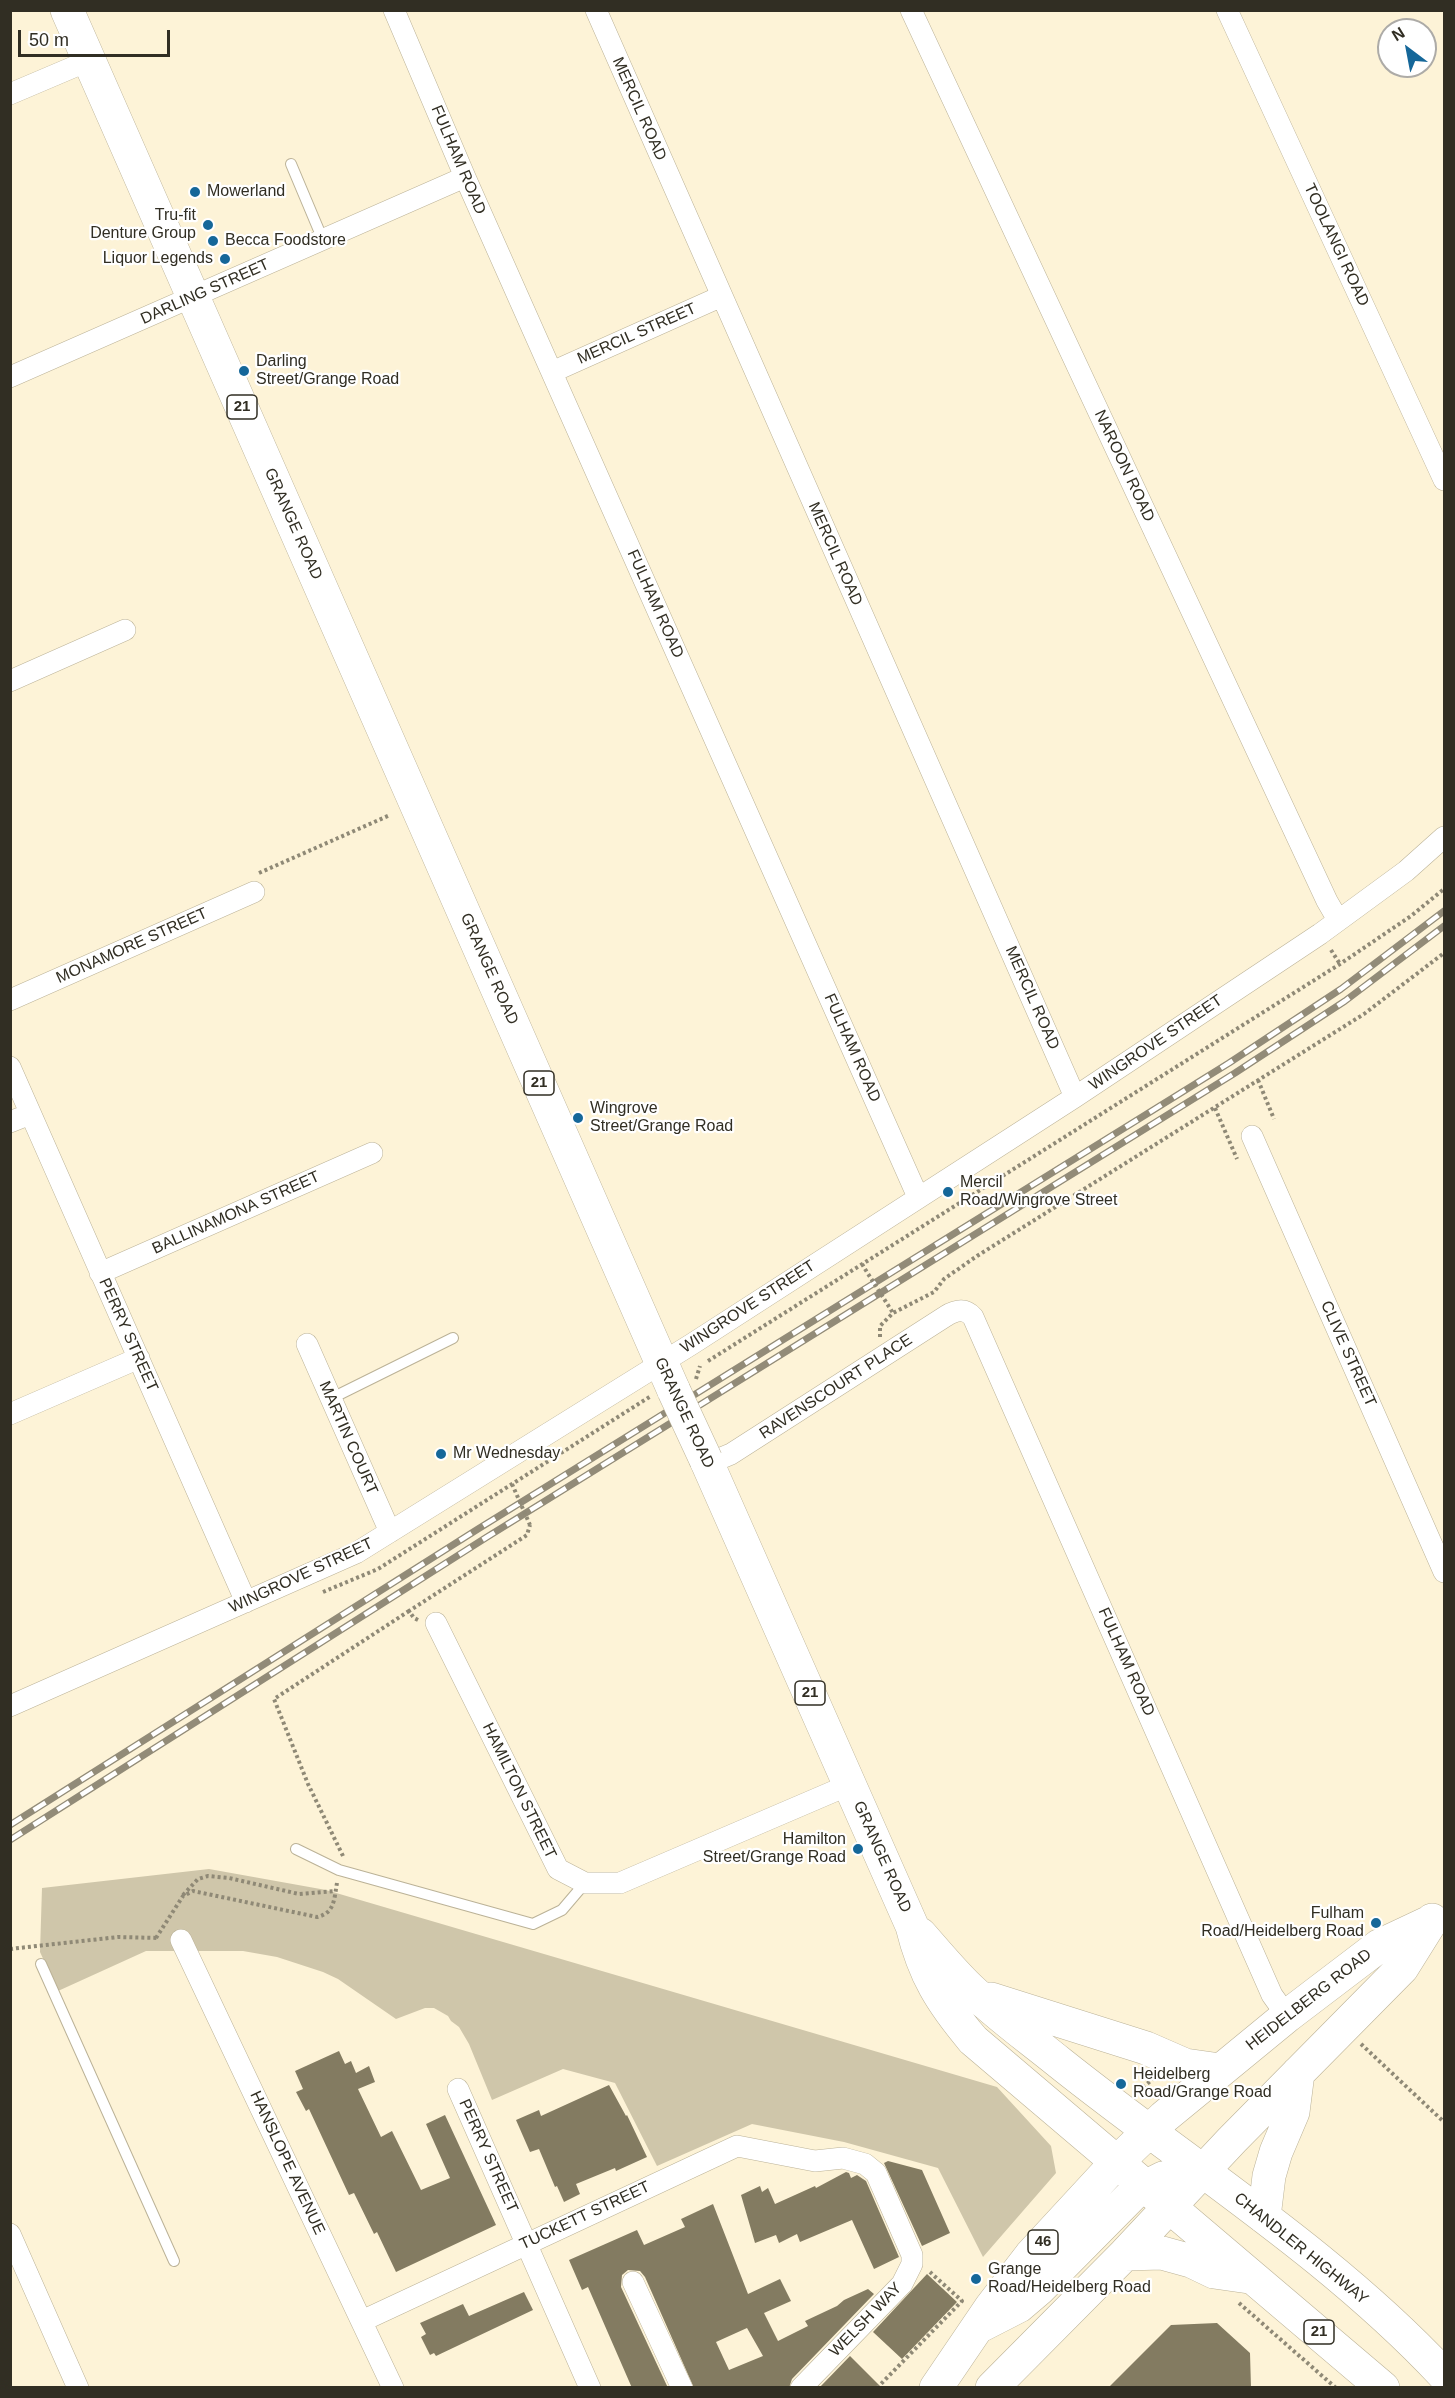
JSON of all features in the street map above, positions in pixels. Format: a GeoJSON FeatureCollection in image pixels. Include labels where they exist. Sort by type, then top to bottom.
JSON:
{"type":"FeatureCollection","features":[{"type":"Feature","properties":{"kind":"main road","name":"GRANGE ROAD"},"geometry":{"type":"LineString","coordinates":[[67,10],[667,1377],[850,1784],[912,1926],[920,1958],[929,1979],[966,2031],[1116,2163]]}},
{"type":"Feature","properties":{"kind":"main road","name":"HEIDELBERG ROAD"},"geometry":{"type":"LineString","coordinates":[[936,2388],[976,2328],[1031,2255],[1116,2163],[1220,2070],[1287,2016],[1379,1946],[1437,1915]]}},
{"type":"Feature","properties":{"kind":"main road","name":"HEIDELBERG ROAD"},"geometry":{"type":"LineString","coordinates":[[987,2384],[1125,2254],[1168,2206],[1402,1968],[1437,1915]]}},
{"type":"Feature","properties":{"kind":"main road","name":"GRANGE ROAD"},"geometry":{"type":"LineString","coordinates":[[912,1926],[975,1994],[1109,2102],[1150,2131]]}},
{"type":"Feature","properties":{"kind":"main road"},"geometry":{"type":"LineString","coordinates":[[975,1994],[1139,2045],[1162,2069],[1189,2066],[1220,2070]]}},
{"type":"Feature","properties":{"kind":"main road"},"geometry":{"type":"LineString","coordinates":[[1264,2217],[1269,2176],[1276,2152],[1293,2112],[1298,2073]]}},
{"type":"Feature","properties":{"kind":"main road","name":"CHANDLER HIGHWAY"},"geometry":{"type":"LineString","coordinates":[[1150,2131],[1264,2217],[1361,2296],[1444,2375]]}},
{"type":"Feature","properties":{"kind":"main road","name":"21"},"geometry":{"type":"LineString","coordinates":[[1116,2163],[1168,2206],[1243,2287],[1383,2388]]}},
{"type":"Feature","properties":{"kind":"main road"},"geometry":{"type":"LineString","coordinates":[[987,2384],[976,2328],[1010,2312],[1029,2298],[1143,2186],[1161,2178],[1203,2170]]}},
{"type":"Feature","properties":{"kind":"main road"},"geometry":{"type":"LineString","coordinates":[[1125,2254],[1162,2253],[1191,2261],[1243,2287]]}},
{"type":"Feature","properties":{"kind":"street","name":"FULHAM ROAD"},"geometry":{"type":"LineString","coordinates":[[394,10],[465,177],[918,1197]]}},
{"type":"Feature","properties":{"kind":"street","name":"MERCIL ROAD"},"geometry":{"type":"LineString","coordinates":[[596,10],[1075,1096]]}},
{"type":"Feature","properties":{"kind":"street","name":"NAROON ROAD"},"geometry":{"type":"LineString","coordinates":[[911,10],[1338,921]]}},
{"type":"Feature","properties":{"kind":"street","name":"TOOLANGI ROAD"},"geometry":{"type":"LineString","coordinates":[[1227,10],[1444,480]]}},
{"type":"Feature","properties":{"kind":"street"},"geometry":{"type":"LineString","coordinates":[[10,94],[90,60]]}},
{"type":"Feature","properties":{"kind":"street","name":"DARLING STREET"},"geometry":{"type":"LineString","coordinates":[[10,377],[465,177]]}},
{"type":"Feature","properties":{"kind":"street","name":"MERCIL STREET"},"geometry":{"type":"LineString","coordinates":[[552,372],[722,296]]}},
{"type":"Feature","properties":{"kind":"street"},"geometry":{"type":"LineString","coordinates":[[10,681],[125,630]]}},
{"type":"Feature","properties":{"kind":"street","name":"WINGROVE STREET"},"geometry":{"type":"LineString","coordinates":[[10,1706],[356,1553],[667,1377],[918,1197],[1075,1096],[1338,921],[1406,871],[1444,837]]}},
{"type":"Feature","properties":{"kind":"street","name":"MONAMORE STREET"},"geometry":{"type":"LineString","coordinates":[[10,1000],[253,884]]}},
{"type":"Feature","properties":{"kind":"street","name":"PERRY STREET"},"geometry":{"type":"LineString","coordinates":[[10,1066],[246,1602]]}},
{"type":"Feature","properties":{"kind":"street"},"geometry":{"type":"LineString","coordinates":[[10,1122],[30,1114]]}},
{"type":"Feature","properties":{"kind":"street","name":"CLIVE STREET"},"geometry":{"type":"LineString","coordinates":[[1252,1136],[1444,1572]]}},
{"type":"Feature","properties":{"kind":"street","name":"BALLINAMONA STREET"},"geometry":{"type":"LineString","coordinates":[[100,1273],[372,1153]]}},
{"type":"Feature","properties":{"kind":"street","name":"RAVENSCOURT PLACE"},"geometry":{"type":"LineString","coordinates":[[707,1462],[731,1454],[813,1403],[818,1396],[946,1316],[959,1310],[964,1311]]}},
{"type":"Feature","properties":{"kind":"street","name":"FULHAM ROAD"},"geometry":{"type":"LineString","coordinates":[[964,1311],[974,1317],[1272,1995],[1287,2016]]}},
{"type":"Feature","properties":{"kind":"street","name":"MARTIN COURT"},"geometry":{"type":"LineString","coordinates":[[307,1344],[390,1532]]}},
{"type":"Feature","properties":{"kind":"street"},"geometry":{"type":"LineString","coordinates":[[10,1414],[139,1358]]}},
{"type":"Feature","properties":{"kind":"street","name":"HAMILTON STREET"},"geometry":{"type":"LineString","coordinates":[[436,1623],[558,1869],[585,1883],[620,1883],[850,1784]]}},
{"type":"Feature","properties":{"kind":"street","name":"HANSLOPE AVENUE"},"geometry":{"type":"LineString","coordinates":[[181,1940],[393,2388]]}},
{"type":"Feature","properties":{"kind":"street","name":"PERRY STREET"},"geometry":{"type":"LineString","coordinates":[[458,2089],[590,2388]]}},
{"type":"Feature","properties":{"kind":"street","name":"TUCKETT STREET"},"geometry":{"type":"LineString","coordinates":[[362,2321],[737,2146],[815,2161]]}},
{"type":"Feature","properties":{"kind":"street","name":"WELSH WAY"},"geometry":{"type":"LineString","coordinates":[[801,2388],[902,2284],[912,2264],[912,2255],[876,2173],[865,2164],[843,2158],[815,2161]]}},
{"type":"Feature","properties":{"kind":"street"},"geometry":{"type":"LineString","coordinates":[[10,2235],[78,2388]]}},
{"type":"Feature","properties":{"kind":"street"},"geometry":{"type":"LineString","coordinates":[[633,2282],[682,2388]]}},
{"type":"Feature","properties":{"kind":"lane"},"geometry":{"type":"LineString","coordinates":[[291,164],[323,240]]}},
{"type":"Feature","properties":{"kind":"lane"},"geometry":{"type":"LineString","coordinates":[[330,1399],[453,1338]]}},
{"type":"Feature","properties":{"kind":"lane"},"geometry":{"type":"LineString","coordinates":[[296,1849],[339,1870],[533,1924],[562,1910],[585,1883]]}},
{"type":"Feature","properties":{"kind":"lane"},"geometry":{"type":"LineString","coordinates":[[41,1964],[174,2261]]}},
{"type":"Feature","properties":{"kind":"path"},"geometry":{"type":"LineString","coordinates":[[253,884],[390,815]]}},
{"type":"Feature","properties":{"kind":"path"},"geometry":{"type":"LineString","coordinates":[[893,1312],[862,1264],[1340,964],[1411,916],[1444,889]]}},
{"type":"Feature","properties":{"kind":"path"},"geometry":{"type":"LineString","coordinates":[[880,1326],[893,1312],[934,1292],[944,1278],[977,1256],[1364,1014],[1444,953]]}},
{"type":"Feature","properties":{"kind":"path"},"geometry":{"type":"LineString","coordinates":[[1258,1080],[1274,1119]]}},
{"type":"Feature","properties":{"kind":"path"},"geometry":{"type":"LineString","coordinates":[[1215,1108],[1237,1159]]}},
{"type":"Feature","properties":{"kind":"path"},"geometry":{"type":"LineString","coordinates":[[183,1896],[193,1891],[317,1917],[326,1915],[332,1908],[343,1856],[308,1784],[274,1699],[527,1535],[530,1525],[512,1484]]}},
{"type":"Feature","properties":{"kind":"path"},"geometry":{"type":"LineString","coordinates":[[408,1611],[414,1618],[423,1622],[436,1623]]}},
{"type":"Feature","properties":{"kind":"path"},"geometry":{"type":"LineString","coordinates":[[156,1938],[183,1896],[198,1879],[208,1876],[229,1878],[299,1894],[335,1891]]}},
{"type":"Feature","properties":{"kind":"path"},"geometry":{"type":"LineString","coordinates":[[10,1950],[118,1936],[181,1940]]}},
{"type":"Feature","properties":{"kind":"path"},"geometry":{"type":"LineString","coordinates":[[1360,2043],[1444,2122]]}},
{"type":"Feature","properties":{"kind":"path"},"geometry":{"type":"LineString","coordinates":[[878,2388],[962,2301],[927,2269]]}},
{"type":"Feature","properties":{"kind":"path"},"geometry":{"type":"LineString","coordinates":[[1243,2287],[1336,2388]]}},
{"type":"Feature","properties":{"kind":"shaded area"},"geometry":{"type":"Polygon","coordinates":[[[209,1869],[326,1890],[997,2087],[1051,2146],[1056,2173],[983,2257],[938,2168],[844,2142],[752,2124],[657,2166],[615,2083],[563,2069],[492,2100],[469,2044],[459,2027],[448,2016],[434,2008],[425,2008],[396,2019],[338,1979],[277,1957],[243,1951],[146,1951],[58,1991],[40,1952],[42,1888],[209,1869]]]}},
{"type":"Feature","properties":{"kind":"building"},"geometry":{"type":"Polygon","coordinates":[[[339,2051],[345,2064],[351,2061],[356,2073],[369,2066],[375,2082],[358,2089],[381,2137],[392,2131],[421,2190],[450,2178],[426,2124],[445,2115],[496,2225],[396,2272],[377,2232],[374,2234],[354,2193],[349,2195],[309,2109],[306,2111],[296,2092],[303,2089],[295,2071],[339,2051]]]}},
{"type":"Feature","properties":{"kind":"building"},"geometry":{"type":"Polygon","coordinates":[[[609,2085],[627,2115],[647,2157],[616,2171],[615,2168],[576,2184],[580,2194],[564,2202],[539,2149],[530,2152],[516,2120],[539,2110],[541,2116],[609,2085]]]}},
{"type":"Feature","properties":{"kind":"building"},"geometry":{"type":"Polygon","coordinates":[[[888,2161],[922,2170],[950,2233],[922,2246],[884,2163],[888,2161]]]}},
{"type":"Feature","properties":{"kind":"building"},"geometry":{"type":"Polygon","coordinates":[[[846,2172],[851,2178],[857,2175],[866,2181],[899,2257],[874,2269],[852,2220],[800,2242],[797,2234],[779,2243],[776,2235],[755,2243],[741,2195],[760,2186],[762,2192],[768,2188],[775,2204],[815,2186],[816,2188],[846,2172]]]}},
{"type":"Feature","properties":{"kind":"building"},"geometry":{"type":"Polygon","coordinates":[[[713,2204],[748,2294],[780,2279],[791,2301],[764,2313],[778,2341],[808,2326],[805,2321],[837,2306],[844,2300],[868,2289],[874,2294],[792,2379],[789,2388],[694,2388],[645,2277],[640,2271],[628,2270],[622,2275],[621,2287],[668,2388],[632,2388],[588,2287],[582,2290],[569,2260],[637,2230],[644,2245],[685,2227],[681,2219],[713,2204]],[[747,2328],[716,2342],[729,2370],[763,2356],[747,2328]]]}},
{"type":"Feature","properties":{"kind":"building"},"geometry":{"type":"Polygon","coordinates":[[[927,2274],[957,2302],[902,2359],[873,2332],[927,2274]]]}},
{"type":"Feature","properties":{"kind":"building"},"geometry":{"type":"Polygon","coordinates":[[[524,2292],[533,2310],[436,2356],[434,2353],[430,2355],[421,2337],[426,2334],[420,2323],[463,2304],[469,2316],[524,2292]]]}},
{"type":"Feature","properties":{"kind":"building"},"geometry":{"type":"Polygon","coordinates":[[[1217,2323],[1250,2353],[1251,2388],[1108,2388],[1171,2325],[1217,2323]]]}},
{"type":"Feature","properties":{"kind":"building"},"geometry":{"type":"Polygon","coordinates":[[[850,2356],[882,2388],[819,2388],[850,2356]]]}},
{"type":"Feature","properties":{"kind":"railway"},"geometry":{"type":"LineString","coordinates":[[10,1825],[478,1529],[1229,1063],[1341,989],[1444,911]]}},
{"type":"Feature","properties":{"kind":"railway"},"geometry":{"type":"LineString","coordinates":[[10,1840],[487,1537],[1235,1073],[1345,1001],[1444,926]]}},
{"type":"Feature","properties":{"kind":"place","name":"Mowerland"},"geometry":{"type":"Point","coordinates":[195,192]}},
{"type":"Feature","properties":{"kind":"place","name":"Tru-fit Denture Group"},"geometry":{"type":"Point","coordinates":[208,225]}},
{"type":"Feature","properties":{"kind":"place","name":"Becca Foodstore"},"geometry":{"type":"Point","coordinates":[213,241]}},
{"type":"Feature","properties":{"kind":"place","name":"Liquor Legends"},"geometry":{"type":"Point","coordinates":[225,259]}},
{"type":"Feature","properties":{"kind":"place","name":"Darling Street/Grange Road"},"geometry":{"type":"Point","coordinates":[244,371]}},
{"type":"Feature","properties":{"kind":"place","name":"Wingrove Street/Grange Road"},"geometry":{"type":"Point","coordinates":[578,1118]}},
{"type":"Feature","properties":{"kind":"place","name":"Mercil Road/Wingrove Street"},"geometry":{"type":"Point","coordinates":[948,1192]}},
{"type":"Feature","properties":{"kind":"place","name":"Mr Wednesday"},"geometry":{"type":"Point","coordinates":[441,1454]}},
{"type":"Feature","properties":{"kind":"place","name":"Hamilton Street/Grange Road"},"geometry":{"type":"Point","coordinates":[858,1849]}},
{"type":"Feature","properties":{"kind":"place","name":"Fulham Road/Heidelberg Road"},"geometry":{"type":"Point","coordinates":[1376,1923]}},
{"type":"Feature","properties":{"kind":"place","name":"Heidelberg Road/Grange Road"},"geometry":{"type":"Point","coordinates":[1121,2084]}},
{"type":"Feature","properties":{"kind":"place","name":"Grange Road/Heidelberg Road"},"geometry":{"type":"Point","coordinates":[976,2279]}}]}
